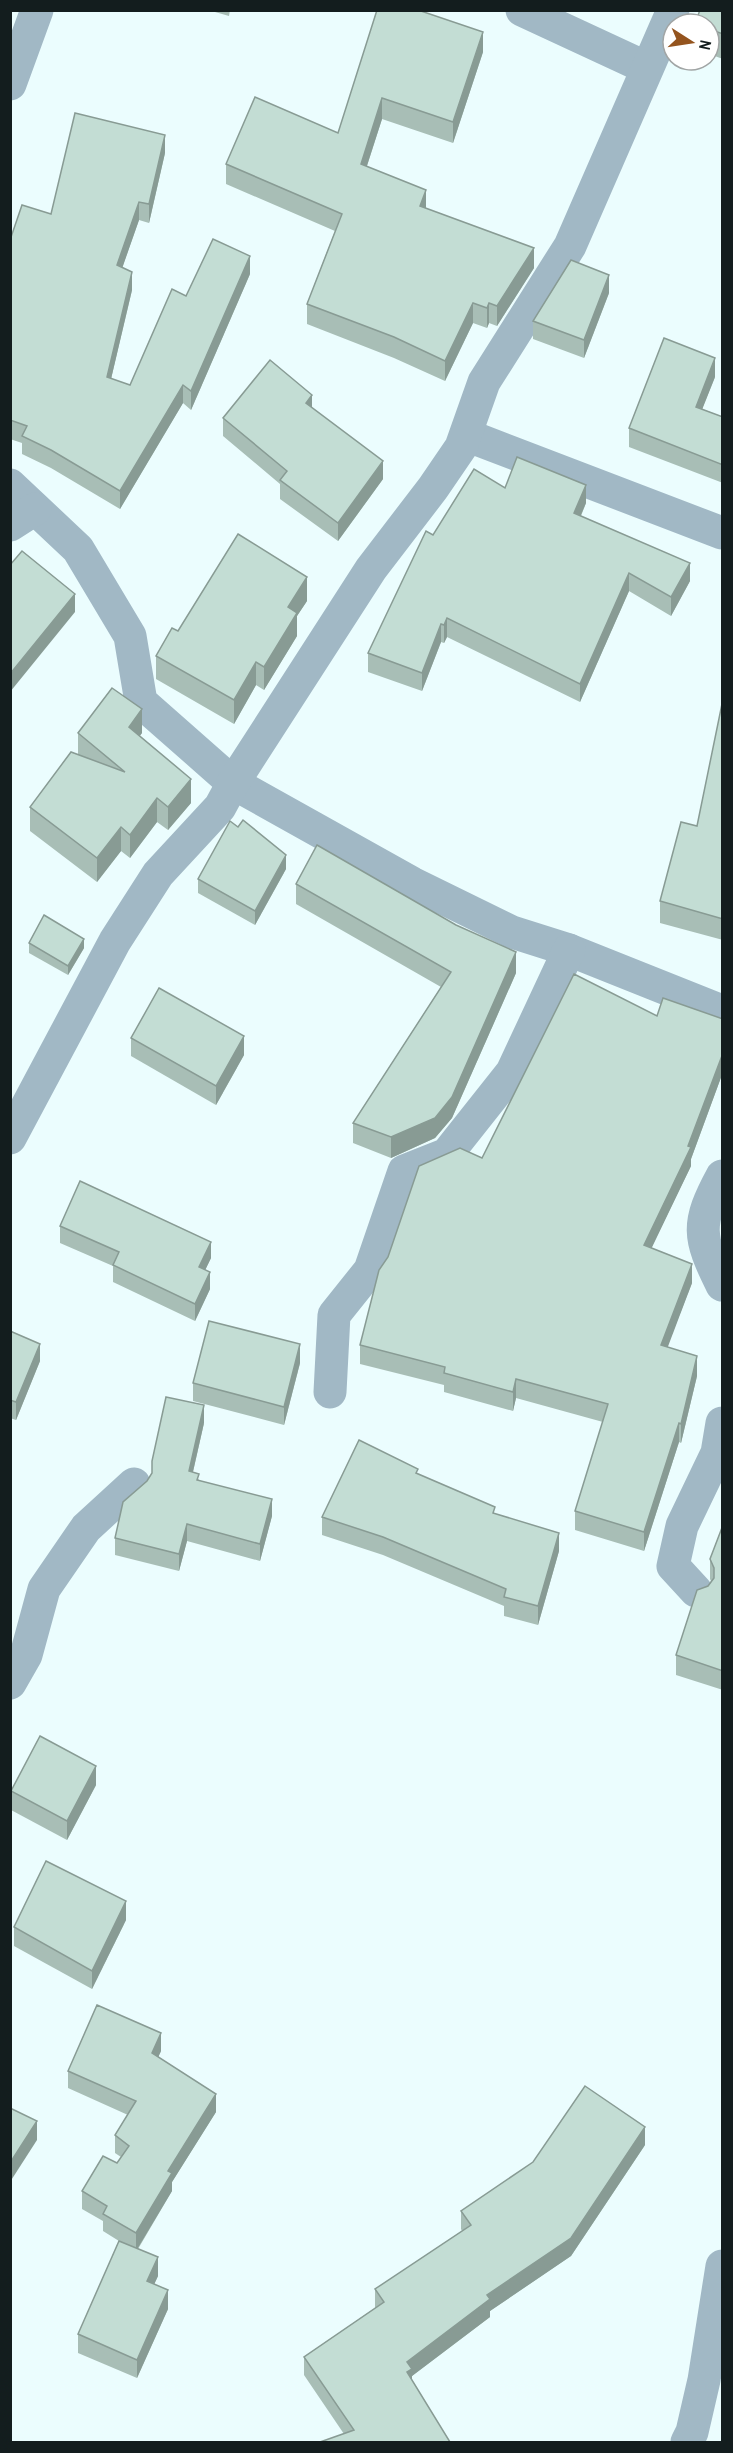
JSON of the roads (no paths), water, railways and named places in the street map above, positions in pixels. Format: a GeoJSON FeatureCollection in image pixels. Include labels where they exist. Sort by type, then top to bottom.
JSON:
{"type":"FeatureCollection","features":[{"type":"Feature","properties":{"kind":"street"},"geometry":{"type":"LineString","coordinates":[[10,84],[37,10]]}},
{"type":"Feature","properties":{"kind":"street"},"geometry":{"type":"LineString","coordinates":[[522,10],[647,68]]}},
{"type":"Feature","properties":{"kind":"street"},"geometry":{"type":"LineString","coordinates":[[10,1137],[115,941],[158,874],[220,807],[233,783],[371,569],[433,488],[461,447],[484,382],[570,246],[673,10]]}},
{"type":"Feature","properties":{"kind":"street"},"geometry":{"type":"LineString","coordinates":[[466,435],[723,533]]}},
{"type":"Feature","properties":{"kind":"street"},"geometry":{"type":"LineString","coordinates":[[10,485],[23,517],[78,549],[130,636],[141,702],[233,783],[412,883],[513,932],[569,950],[723,1011]]}},
{"type":"Feature","properties":{"kind":"street"},"geometry":{"type":"LineString","coordinates":[[330,1392],[334,1314],[370,1270],[404,1171],[447,1154],[512,1072],[569,950]]}},
{"type":"Feature","properties":{"kind":"street"},"geometry":{"type":"LineString","coordinates":[[723,1176],[710,1198],[701,1229],[709,1258],[723,1286]]}},
{"type":"Feature","properties":{"kind":"street"},"geometry":{"type":"LineString","coordinates":[[696,1591],[673,1566],[682,1526],[717,1453],[723,1423]]}},
{"type":"Feature","properties":{"kind":"street"},"geometry":{"type":"LineString","coordinates":[[10,1683],[26,1655],[44,1589],[86,1527],[134,1484]]}},
{"type":"Feature","properties":{"kind":"street"},"geometry":{"type":"LineString","coordinates":[[687,2442],[692,2432],[704,2380],[723,2266]]}}]}
